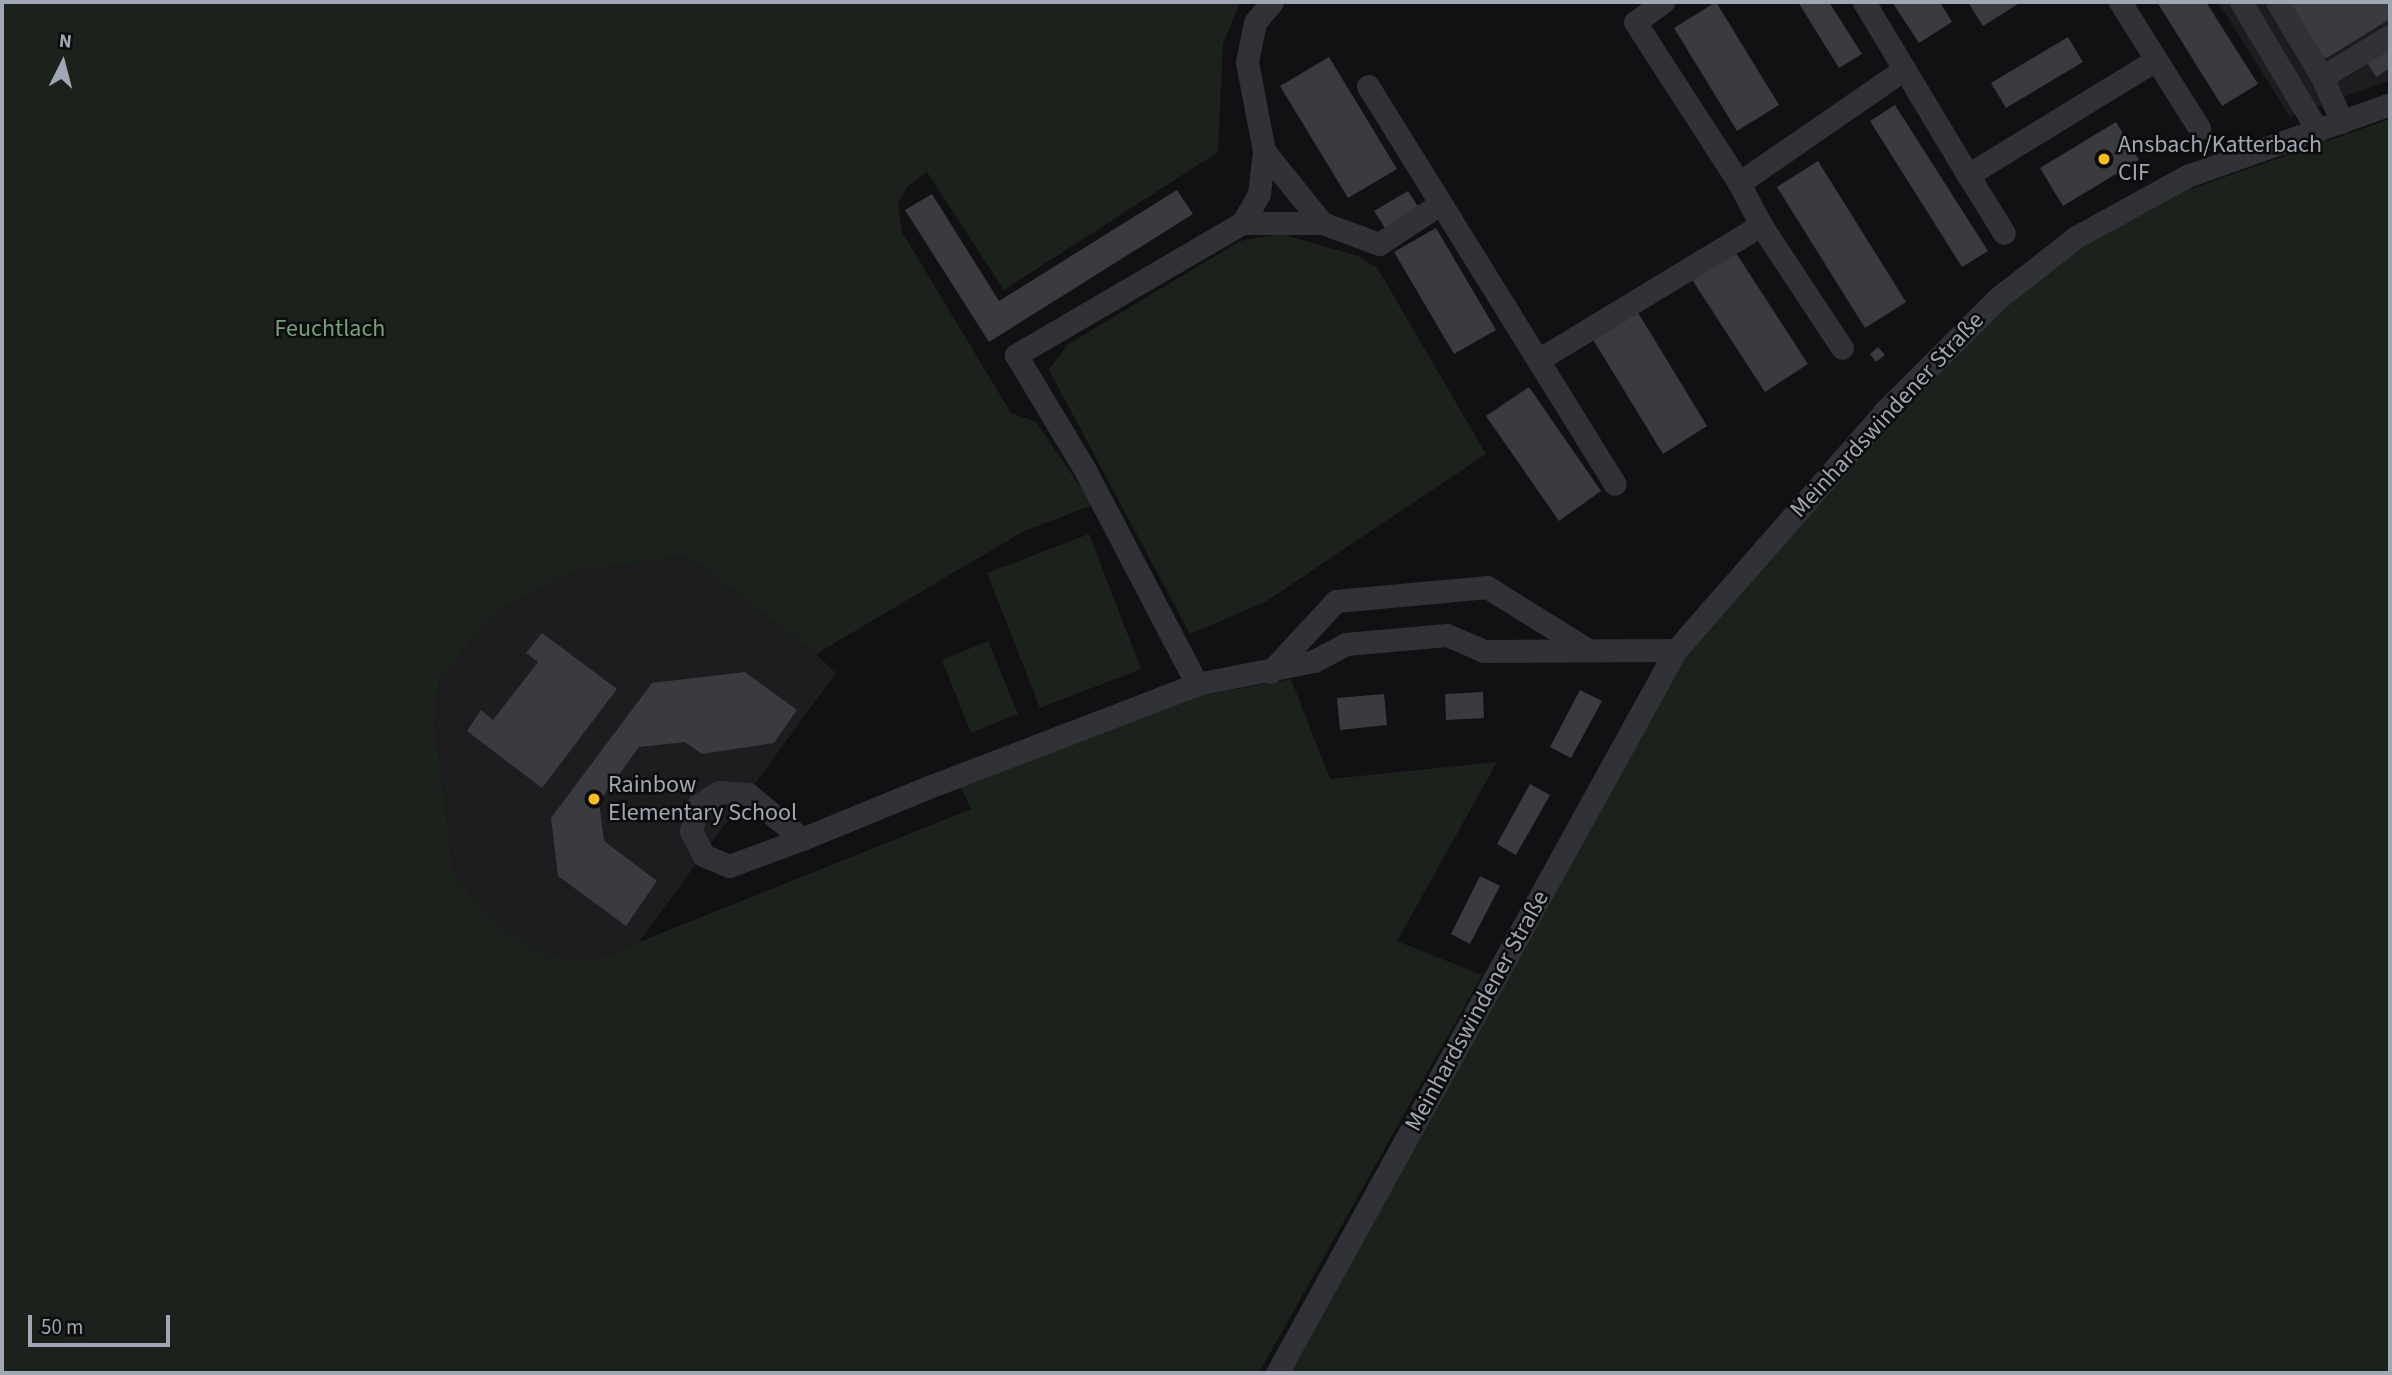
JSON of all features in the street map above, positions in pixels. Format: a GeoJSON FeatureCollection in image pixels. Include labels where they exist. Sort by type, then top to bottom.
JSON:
{"type":"FeatureCollection","features":[{"type":"Feature","properties":{"kind":"street"},"geometry":{"type":"LineString","coordinates":[[1196,684],[1085,470],[1016,355],[1242,223],[1259,194],[1264,151],[1247,62],[1255,23],[1272,2]]}},
{"type":"Feature","properties":{"kind":"street"},"geometry":{"type":"LineString","coordinates":[[1663,2],[1635,22],[1739,183],[1761,225],[1842,348]]}},
{"type":"Feature","properties":{"kind":"street"},"geometry":{"type":"LineString","coordinates":[[1864,2],[2004,233]]}},
{"type":"Feature","properties":{"kind":"street"},"geometry":{"type":"LineString","coordinates":[[2120,2],[2199,128]]}},
{"type":"Feature","properties":{"kind":"street"},"geometry":{"type":"LineString","coordinates":[[2241,2],[2318,131]]}},
{"type":"Feature","properties":{"kind":"street"},"geometry":{"type":"LineString","coordinates":[[2277,2],[2322,77],[2342,122]]}},
{"type":"Feature","properties":{"kind":"street"},"geometry":{"type":"LineString","coordinates":[[2322,77],[2390,36]]}},
{"type":"Feature","properties":{"kind":"street"},"geometry":{"type":"LineString","coordinates":[[1968,175],[2156,60]]}},
{"type":"Feature","properties":{"kind":"street"},"geometry":{"type":"LineString","coordinates":[[1739,183],[1904,69]]}},
{"type":"Feature","properties":{"kind":"street"},"geometry":{"type":"LineString","coordinates":[[1368,86],[1615,484]]}},
{"type":"Feature","properties":{"kind":"street","name":"Meinhardswindener Straße"},"geometry":{"type":"LineString","coordinates":[[1277,1373],[1676,650],[1884,412],[1998,298],[2076,237],[2187,176],[2390,104]]}},
{"type":"Feature","properties":{"kind":"street"},"geometry":{"type":"LineString","coordinates":[[1264,151],[1322,223]]}},
{"type":"Feature","properties":{"kind":"street"},"geometry":{"type":"LineString","coordinates":[[1242,223],[1322,223],[1379,244],[1440,204]]}},
{"type":"Feature","properties":{"kind":"street"},"geometry":{"type":"LineString","coordinates":[[1538,360],[1761,225]]}},
{"type":"Feature","properties":{"kind":"street"},"geometry":{"type":"LineString","coordinates":[[1270,672],[1336,601],[1488,587],[1585,648]]}},
{"type":"Feature","properties":{"kind":"street"},"geometry":{"type":"LineString","coordinates":[[802,839],[1196,684],[1270,672],[1314,661],[1346,645],[1447,635],[1485,651],[1585,648],[1676,650]]}},
{"type":"Feature","properties":{"kind":"shaded area"},"geometry":{"type":"Polygon","coordinates":[[[2218,2],[2390,2],[2390,80],[2290,117],[2218,2]]]}},
{"type":"Feature","properties":{"kind":"shaded area","name":"Rainbow Elementary School"},"geometry":{"type":"Polygon","coordinates":[[[687,556],[816,654],[836,673],[639,942],[592,961],[551,955],[499,928],[454,873],[435,724],[440,679],[498,610],[569,573],[687,556]]]}},
{"type":"Feature","properties":{"kind":"green space","name":"Feuchtlach"},"geometry":{"type":"Polygon","coordinates":[[[2,2],[1240,2],[1223,44],[1218,152],[1004,290],[927,172],[907,187],[898,204],[902,232],[1011,413],[1036,422],[1093,505],[1024,531],[816,654],[687,556],[569,573],[498,610],[440,679],[435,724],[454,873],[499,928],[551,955],[592,961],[971,809],[960,785],[1189,698],[1291,679],[1330,779],[1497,762],[1397,941],[1482,975],[1259,1373],[2,1373],[2,2]]]}},
{"type":"Feature","properties":{"kind":"green space"},"geometry":{"type":"Polygon","coordinates":[[[2390,119],[2390,1373],[1288,1373],[1686,650],[1890,411],[1999,304],[2079,249],[2179,193],[2390,119]]]}},
{"type":"Feature","properties":{"kind":"green space"},"geometry":{"type":"Polygon","coordinates":[[[1281,234],[1358,256],[1378,269],[1486,454],[1265,602],[1190,634],[1049,370],[1067,345],[1240,241],[1281,234]]]}},
{"type":"Feature","properties":{"kind":"green space"},"geometry":{"type":"Polygon","coordinates":[[[1089,534],[1141,669],[1040,708],[987,573],[1089,534]]]}},
{"type":"Feature","properties":{"kind":"green space"},"geometry":{"type":"Polygon","coordinates":[[[988,641],[1018,714],[971,733],[942,660],[988,641]]]}},
{"type":"Feature","properties":{"kind":"building"},"geometry":{"type":"Polygon","coordinates":[[[1716,2],[1779,105],[1737,131],[1674,28],[1716,2]]]}},
{"type":"Feature","properties":{"kind":"building"},"geometry":{"type":"Polygon","coordinates":[[[1798,2],[1829,2],[1862,54],[1839,68],[1798,2]]]}},
{"type":"Feature","properties":{"kind":"building"},"geometry":{"type":"Polygon","coordinates":[[[1892,2],[1940,2],[1952,22],[1919,43],[1892,2]]]}},
{"type":"Feature","properties":{"kind":"building"},"geometry":{"type":"Polygon","coordinates":[[[1968,2],[2021,2],[1983,26],[1968,2]]]}},
{"type":"Feature","properties":{"kind":"building"},"geometry":{"type":"Polygon","coordinates":[[[2157,2],[2206,2],[2258,84],[2222,106],[2157,2]]]}},
{"type":"Feature","properties":{"kind":"building"},"geometry":{"type":"Polygon","coordinates":[[[2289,2],[2390,2],[2390,19],[2325,59],[2289,2]]]}},
{"type":"Feature","properties":{"kind":"building"},"geometry":{"type":"Polygon","coordinates":[[[2068,37],[2083,62],[2006,108],[1991,83],[2068,37]]]}},
{"type":"Feature","properties":{"kind":"building"},"geometry":{"type":"Polygon","coordinates":[[[2390,47],[2390,68],[2376,77],[2366,61],[2390,47]]]}},
{"type":"Feature","properties":{"kind":"building"},"geometry":{"type":"Polygon","coordinates":[[[1329,57],[1397,169],[1348,198],[1280,86],[1329,57]]]}},
{"type":"Feature","properties":{"kind":"building"},"geometry":{"type":"Polygon","coordinates":[[[1895,105],[1988,251],[1962,267],[1870,121],[1895,105]]]}},
{"type":"Feature","properties":{"kind":"building"},"geometry":{"type":"Polygon","coordinates":[[[2116,122],[2139,160],[2063,206],[2040,168],[2116,122]]]}},
{"type":"Feature","properties":{"kind":"building"},"geometry":{"type":"Polygon","coordinates":[[[1818,161],[1906,302],[1865,328],[1777,187],[1818,161]]]}},
{"type":"Feature","properties":{"kind":"building"},"geometry":{"type":"Polygon","coordinates":[[[1177,190],[1193,214],[989,342],[905,210],[932,194],[999,301],[1177,190]]]}},
{"type":"Feature","properties":{"kind":"building"},"geometry":{"type":"Polygon","coordinates":[[[1408,191],[1419,208],[1385,228],[1374,211],[1408,191]]]}},
{"type":"Feature","properties":{"kind":"building"},"geometry":{"type":"Polygon","coordinates":[[[1436,228],[1496,330],[1454,354],[1394,252],[1436,228]]]}},
{"type":"Feature","properties":{"kind":"building"},"geometry":{"type":"Polygon","coordinates":[[[1734,250],[1808,364],[1765,392],[1691,278],[1734,250]]]}},
{"type":"Feature","properties":{"kind":"building"},"geometry":{"type":"Polygon","coordinates":[[[1637,311],[1707,426],[1663,454],[1592,338],[1637,311]]]}},
{"type":"Feature","properties":{"kind":"building"},"geometry":{"type":"Polygon","coordinates":[[[1878,347],[1885,355],[1876,362],[1870,354],[1878,347]]]}},
{"type":"Feature","properties":{"kind":"building"},"geometry":{"type":"Polygon","coordinates":[[[1529,387],[1601,491],[1559,521],[1486,416],[1529,387]]]}},
{"type":"Feature","properties":{"kind":"building"},"geometry":{"type":"Polygon","coordinates":[[[542,633],[617,689],[542,788],[467,731],[481,710],[493,720],[538,662],[526,653],[542,633]]]}},
{"type":"Feature","properties":{"kind":"building"},"geometry":{"type":"Polygon","coordinates":[[[745,672],[797,710],[774,743],[702,754],[685,742],[639,747],[599,802],[604,841],[657,881],[626,926],[558,876],[551,818],[652,683],[745,672]]]}},
{"type":"Feature","properties":{"kind":"building"},"geometry":{"type":"Polygon","coordinates":[[[1580,690],[1602,701],[1571,758],[1550,747],[1580,690]]]}},
{"type":"Feature","properties":{"kind":"building"},"geometry":{"type":"Polygon","coordinates":[[[1483,692],[1484,718],[1446,720],[1445,694],[1483,692]]]}},
{"type":"Feature","properties":{"kind":"building"},"geometry":{"type":"Polygon","coordinates":[[[1384,694],[1387,725],[1340,730],[1337,698],[1384,694]]]}},
{"type":"Feature","properties":{"kind":"building"},"geometry":{"type":"Polygon","coordinates":[[[1530,784],[1550,795],[1516,855],[1497,844],[1530,784]]]}},
{"type":"Feature","properties":{"kind":"building"},"geometry":{"type":"Polygon","coordinates":[[[1480,876],[1500,886],[1470,944],[1451,934],[1480,876]]]}},
{"type":"Feature","properties":{"kind":"place","name":"Ansbach/Katterbach CIF"},"geometry":{"type":"Point","coordinates":[2104,159]}},
{"type":"Feature","properties":{"kind":"place","name":"Rainbow Elementary School"},"geometry":{"type":"Point","coordinates":[594,799]}}]}
